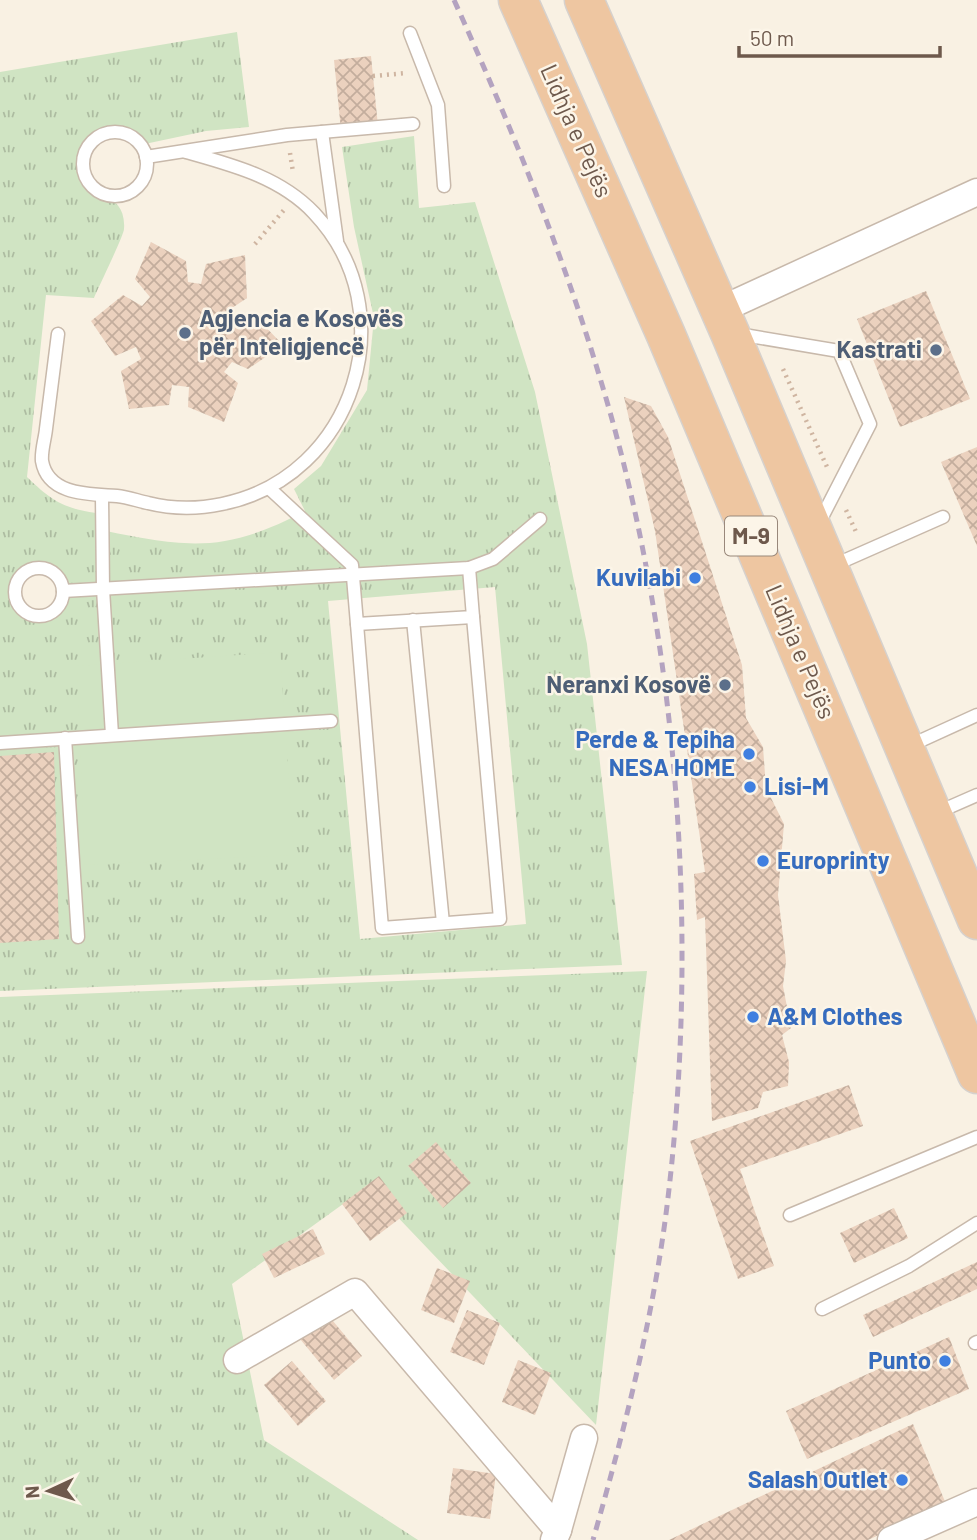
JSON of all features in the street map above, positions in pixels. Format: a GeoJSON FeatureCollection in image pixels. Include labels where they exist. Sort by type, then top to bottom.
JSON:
{"type":"FeatureCollection","features":[{"type":"Feature","properties":{"kind":"highway","name":"Lidhja e Pejës"},"geometry":{"type":"LineString","coordinates":[[518,0],[666,335],[977,1074]]}},
{"type":"Feature","properties":{"kind":"highway","name":"M-9"},"geometry":{"type":"LineString","coordinates":[[584,0],[725,321],[977,920]]}},
{"type":"Feature","properties":{"kind":"street"},"geometry":{"type":"LineString","coordinates":[[725,321],[977,192]]}},
{"type":"Feature","properties":{"kind":"street"},"geometry":{"type":"LineString","coordinates":[[237,1360],[355,1292],[556,1535]]}},
{"type":"Feature","properties":{"kind":"street"},"geometry":{"type":"LineString","coordinates":[[556,1535],[584,1438]]}},
{"type":"Feature","properties":{"kind":"street"},"geometry":{"type":"LineString","coordinates":[[891,1540],[977,1502]]}},
{"type":"Feature","properties":{"kind":"lane"},"geometry":{"type":"LineString","coordinates":[[410,33],[438,104],[444,186]]}},
{"type":"Feature","properties":{"kind":"lane"},"geometry":{"type":"LineString","coordinates":[[146,157],[323,132],[413,124]]}},
{"type":"Feature","properties":{"kind":"lane"},"geometry":{"type":"LineString","coordinates":[[111,132],[133,138],[146,157],[146,167],[139,185],[121,195],[111,196],[94,188],[84,170],[85,152],[92,142],[111,132]]}},
{"type":"Feature","properties":{"kind":"lane"},"geometry":{"type":"LineString","coordinates":[[323,132],[337,242]]}},
{"type":"Feature","properties":{"kind":"lane"},"geometry":{"type":"LineString","coordinates":[[58,334],[42,461],[55,483],[67,490],[163,506],[200,507],[223,504],[269,488],[306,461],[321,446],[347,402],[356,373],[362,339],[360,303],[352,271],[337,242],[313,212],[290,193],[248,170],[187,152]]}},
{"type":"Feature","properties":{"kind":"lane"},"geometry":{"type":"LineString","coordinates":[[725,321],[839,351],[845,363],[870,424],[814,533]]}},
{"type":"Feature","properties":{"kind":"lane"},"geometry":{"type":"LineString","coordinates":[[269,488],[352,565],[382,928],[500,919],[469,568]]}},
{"type":"Feature","properties":{"kind":"lane"},"geometry":{"type":"LineString","coordinates":[[102,496],[103,589],[112,735]]}},
{"type":"Feature","properties":{"kind":"lane"},"geometry":{"type":"LineString","coordinates":[[829,567],[943,517]]}},
{"type":"Feature","properties":{"kind":"lane"},"geometry":{"type":"LineString","coordinates":[[63,591],[469,568],[493,559],[540,519]]}},
{"type":"Feature","properties":{"kind":"lane"},"geometry":{"type":"LineString","coordinates":[[357,624],[473,617]]}},
{"type":"Feature","properties":{"kind":"lane"},"geometry":{"type":"LineString","coordinates":[[413,620],[443,923]]}},
{"type":"Feature","properties":{"kind":"lane"},"geometry":{"type":"LineString","coordinates":[[905,748],[977,715]]}},
{"type":"Feature","properties":{"kind":"lane"},"geometry":{"type":"LineString","coordinates":[[0,743],[331,720]]}},
{"type":"Feature","properties":{"kind":"lane"},"geometry":{"type":"LineString","coordinates":[[65,738],[78,937]]}},
{"type":"Feature","properties":{"kind":"lane"},"geometry":{"type":"LineString","coordinates":[[933,814],[977,795]]}},
{"type":"Feature","properties":{"kind":"lane"},"geometry":{"type":"LineString","coordinates":[[790,1214],[977,1137]]}},
{"type":"Feature","properties":{"kind":"lane"},"geometry":{"type":"LineString","coordinates":[[821,1309],[909,1266],[977,1223]]}},
{"type":"Feature","properties":{"kind":"path"},"geometry":{"type":"LineString","coordinates":[[373,76],[410,73]]}},
{"type":"Feature","properties":{"kind":"green space"},"geometry":{"type":"Polygon","coordinates":[[[237,32],[249,127],[206,131],[140,145],[122,135],[112,134],[94,140],[84,155],[86,177],[119,207],[124,229],[94,298],[46,295],[27,477],[58,502],[96,513],[96,529],[155,540],[203,543],[250,535],[305,511],[294,489],[321,466],[367,390],[374,318],[354,227],[342,147],[414,136],[419,208],[475,202],[535,392],[587,644],[622,965],[0,991],[0,72],[237,32]],[[36,568],[22,575],[15,589],[23,610],[38,616],[53,612],[63,591],[54,574],[46,569],[36,568]],[[495,587],[328,601],[360,939],[526,924],[495,587]]]}},
{"type":"Feature","properties":{"kind":"green space"},"geometry":{"type":"Polygon","coordinates":[[[280,652],[294,855],[85,865],[77,666],[280,652]]]}},
{"type":"Feature","properties":{"kind":"green space"},"geometry":{"type":"Polygon","coordinates":[[[647,971],[596,1425],[368,1186],[232,1284],[264,1440],[418,1540],[0,1540],[0,997],[647,971]]]}},
{"type":"Feature","properties":{"kind":"building"},"geometry":{"type":"Polygon","coordinates":[[[371,56],[378,126],[341,130],[334,60],[371,56]]]}},
{"type":"Feature","properties":{"kind":"building","name":"Agjencia e Kosovës për Inteligjencë"},"geometry":{"type":"Polygon","coordinates":[[[151,242],[186,261],[188,282],[201,284],[206,264],[245,255],[247,298],[232,308],[237,320],[255,316],[283,345],[248,369],[232,362],[224,372],[238,383],[224,422],[188,407],[189,387],[172,385],[169,405],[129,409],[121,371],[141,359],[136,347],[115,356],[91,321],[123,295],[142,306],[150,297],[135,279],[151,242]]]}},
{"type":"Feature","properties":{"kind":"building"},"geometry":{"type":"Polygon","coordinates":[[[926,291],[970,399],[900,427],[857,319],[926,291]]]}},
{"type":"Feature","properties":{"kind":"building"},"geometry":{"type":"Polygon","coordinates":[[[624,397],[651,406],[668,437],[742,665],[746,718],[763,747],[766,788],[784,824],[778,895],[786,961],[783,986],[791,1028],[782,1035],[789,1062],[788,1086],[763,1092],[758,1108],[712,1121],[705,917],[697,920],[694,874],[705,872],[655,531],[624,397]]]}},
{"type":"Feature","properties":{"kind":"building"},"geometry":{"type":"Polygon","coordinates":[[[977,447],[977,546],[941,462],[977,447]]]}},
{"type":"Feature","properties":{"kind":"building"},"geometry":{"type":"Polygon","coordinates":[[[54,752],[59,939],[0,943],[0,756],[54,752]]]}},
{"type":"Feature","properties":{"kind":"building"},"geometry":{"type":"Polygon","coordinates":[[[849,1085],[863,1126],[740,1169],[774,1266],[738,1279],[690,1141],[849,1085]]]}},
{"type":"Feature","properties":{"kind":"building"},"geometry":{"type":"Polygon","coordinates":[[[436,1142],[471,1183],[443,1208],[408,1166],[436,1142]]]}},
{"type":"Feature","properties":{"kind":"building"},"geometry":{"type":"Polygon","coordinates":[[[379,1176],[407,1213],[370,1241],[342,1204],[379,1176]]]}},
{"type":"Feature","properties":{"kind":"building"},"geometry":{"type":"Polygon","coordinates":[[[894,1208],[908,1238],[854,1263],[840,1233],[894,1208]]]}},
{"type":"Feature","properties":{"kind":"building"},"geometry":{"type":"Polygon","coordinates":[[[313,1229],[325,1254],[274,1278],[262,1254],[313,1229]]]}},
{"type":"Feature","properties":{"kind":"building"},"geometry":{"type":"Polygon","coordinates":[[[977,1262],[977,1289],[873,1337],[863,1315],[977,1262]]]}},
{"type":"Feature","properties":{"kind":"building"},"geometry":{"type":"Polygon","coordinates":[[[437,1268],[470,1281],[454,1323],[421,1310],[437,1268]]]}},
{"type":"Feature","properties":{"kind":"building"},"geometry":{"type":"Polygon","coordinates":[[[467,1310],[500,1323],[484,1365],[450,1352],[467,1310]]]}},
{"type":"Feature","properties":{"kind":"building"},"geometry":{"type":"Polygon","coordinates":[[[328,1315],[362,1356],[334,1380],[300,1339],[328,1315]]]}},
{"type":"Feature","properties":{"kind":"building"},"geometry":{"type":"Polygon","coordinates":[[[949,1337],[969,1389],[807,1459],[786,1411],[949,1337]]]}},
{"type":"Feature","properties":{"kind":"building"},"geometry":{"type":"Polygon","coordinates":[[[518,1360],[551,1373],[535,1415],[502,1402],[518,1360]]]}},
{"type":"Feature","properties":{"kind":"building"},"geometry":{"type":"Polygon","coordinates":[[[292,1361],[326,1401],[298,1426],[264,1385],[292,1361]]]}},
{"type":"Feature","properties":{"kind":"building"},"geometry":{"type":"Polygon","coordinates":[[[913,1424],[946,1504],[868,1540],[669,1540],[913,1424]]]}},
{"type":"Feature","properties":{"kind":"building"},"geometry":{"type":"Polygon","coordinates":[[[453,1468],[496,1474],[490,1519],[447,1513],[453,1468]]]}},
{"type":"Feature","properties":{"kind":"railway"},"geometry":{"type":"LineString","coordinates":[[454,0],[533,187],[569,282],[600,378],[627,477],[648,579],[665,683],[676,789],[682,1000],[677,1104],[667,1206],[654,1291],[636,1374],[593,1540]]}},
{"type":"Feature","properties":{"kind":"place","name":"Agjencia e Kosovës për Inteligjencë"},"geometry":{"type":"Point","coordinates":[185,333]}},
{"type":"Feature","properties":{"kind":"place","name":"Kastrati"},"geometry":{"type":"Point","coordinates":[936,350]}},
{"type":"Feature","properties":{"kind":"place","name":"Kuvilabi"},"geometry":{"type":"Point","coordinates":[695,578]}},
{"type":"Feature","properties":{"kind":"place","name":"Neranxi Kosovë"},"geometry":{"type":"Point","coordinates":[725,685]}},
{"type":"Feature","properties":{"kind":"place","name":"Perde & Tepiha NESA HOME"},"geometry":{"type":"Point","coordinates":[749,754]}},
{"type":"Feature","properties":{"kind":"place","name":"Lisi-M"},"geometry":{"type":"Point","coordinates":[750,787]}},
{"type":"Feature","properties":{"kind":"place","name":"Europrinty"},"geometry":{"type":"Point","coordinates":[763,861]}},
{"type":"Feature","properties":{"kind":"place","name":"A&M Clothes"},"geometry":{"type":"Point","coordinates":[753,1017]}},
{"type":"Feature","properties":{"kind":"place","name":"Punto"},"geometry":{"type":"Point","coordinates":[945,1361]}},
{"type":"Feature","properties":{"kind":"place","name":"Salash Outlet"},"geometry":{"type":"Point","coordinates":[902,1480]}}]}
